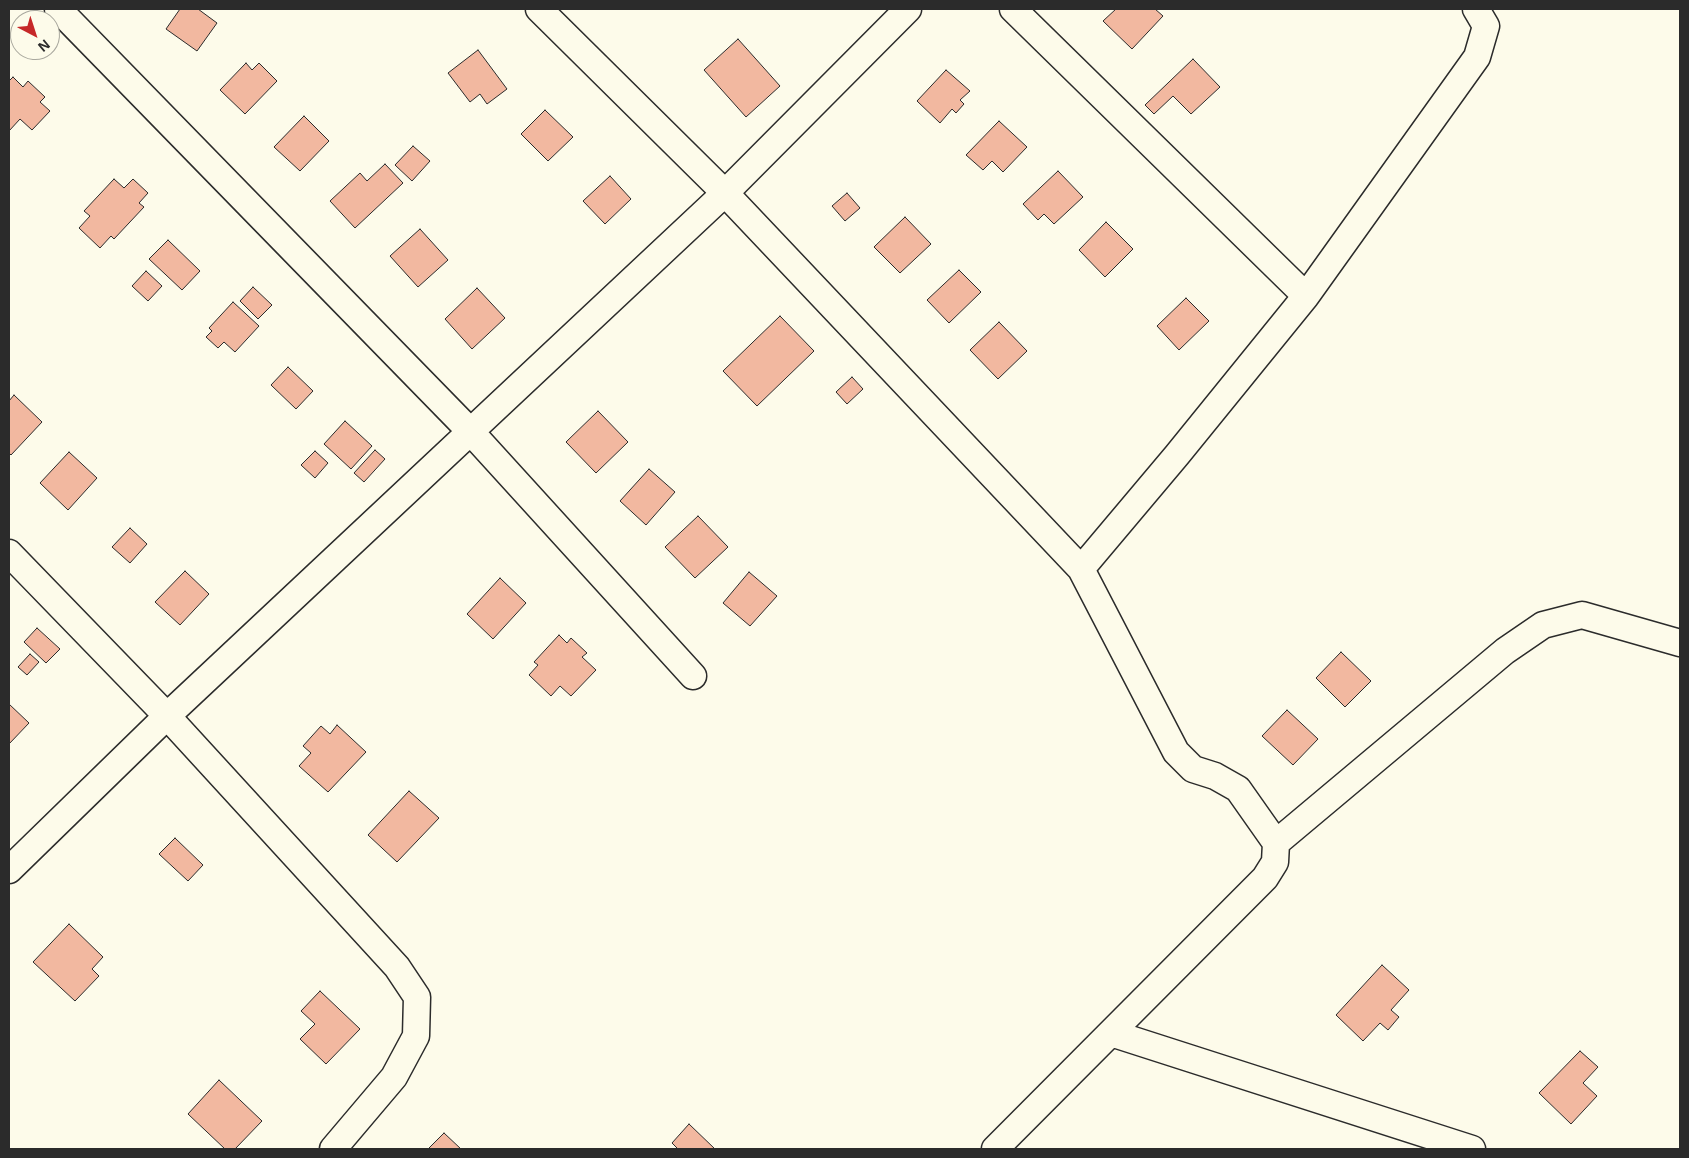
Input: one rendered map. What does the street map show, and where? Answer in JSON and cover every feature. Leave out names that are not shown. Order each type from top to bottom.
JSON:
[{"type":"street","points":[[58,9],[470,431],[693,676]]},
{"type":"street","points":[[539,9],[725,193],[1081,569],[1176,752],[1193,769],[1215,776],[1238,789],[1276,843],[1275,862],[1265,878],[994,1149]]},
{"type":"street","points":[[9,870],[167,716],[725,193],[908,9]]},
{"type":"street","points":[[1013,9],[1306,296]]},
{"type":"street","points":[[1081,569],[1177,455],[1306,296],[1477,57],[1486,26],[1476,9]]},
{"type":"street","points":[[9,553],[167,716],[397,967],[417,997],[416,1036],[394,1077],[333,1149]]},
{"type":"street","points":[[1276,843],[1505,651],[1543,625],[1582,615],[1680,643]]},
{"type":"street","points":[[1111,1033],[1472,1149]]},
{"type":"building","points":[[180,9],[198,9],[217,23],[197,51],[166,29]]},
{"type":"building","points":[[1116,9],[1155,9],[1163,16],[1132,49],[1103,21]]},
{"type":"building","points":[[738,39],[780,86],[746,117],[704,70]]},
{"type":"building","points":[[478,50],[507,89],[487,104],[480,94],[470,102],[448,73]]},
{"type":"building","points":[[1193,59],[1220,87],[1191,114],[1173,96],[1154,114],[1145,105]]},
{"type":"building","points":[[246,63],[252,70],[259,63],[277,81],[245,114],[220,90]]},
{"type":"building","points":[[946,70],[970,91],[960,100],[964,104],[956,113],[952,109],[940,123],[917,101]]},
{"type":"building","points":[[13,77],[23,87],[28,81],[45,97],[40,102],[50,111],[32,130],[20,119],[9,131],[9,81]]},
{"type":"building","points":[[545,110],[573,137],[548,161],[521,134]]},
{"type":"building","points":[[304,116],[329,141],[300,171],[274,147]]},
{"type":"building","points":[[999,121],[1027,147],[1003,172],[992,161],[983,170],[966,155]]},
{"type":"building","points":[[413,146],[430,161],[412,181],[395,165]]},
{"type":"building","points":[[385,164],[403,183],[355,228],[330,201],[360,173],[367,181]]},
{"type":"building","points":[[1058,171],[1083,197],[1054,224],[1044,214],[1038,220],[1023,204]]},
{"type":"building","points":[[610,176],[631,199],[605,224],[583,201]]},
{"type":"building","points":[[114,179],[124,188],[133,179],[148,193],[139,203],[144,207],[114,239],[111,236],[100,248],[79,228],[90,216],[84,211]]},
{"type":"building","points":[[847,193],[860,208],[845,221],[832,206]]},
{"type":"building","points":[[905,217],[931,244],[900,273],[874,247]]},
{"type":"building","points":[[1106,222],[1133,249],[1105,277],[1079,250]]},
{"type":"building","points":[[420,229],[448,260],[418,287],[390,256]]},
{"type":"building","points":[[168,240],[200,271],[182,290],[149,259]]},
{"type":"building","points":[[959,270],[981,292],[949,323],[927,300]]},
{"type":"building","points":[[146,271],[162,286],[148,301],[132,286]]},
{"type":"building","points":[[253,287],[272,305],[258,319],[240,301]]},
{"type":"building","points":[[477,288],[505,318],[472,349],[445,319]]},
{"type":"building","points":[[1186,298],[1209,321],[1179,350],[1157,326]]},
{"type":"building","points":[[233,302],[259,326],[235,352],[224,342],[218,348],[206,337],[212,331],[209,328]]},
{"type":"building","points":[[780,316],[814,351],[757,406],[723,371]]},
{"type":"building","points":[[999,322],[1027,351],[998,379],[970,350]]},
{"type":"building","points":[[288,367],[313,391],[296,409],[271,385]]},
{"type":"building","points":[[852,377],[863,389],[847,404],[836,392]]},
{"type":"building","points":[[14,395],[42,422],[11,455],[9,453],[9,401]]},
{"type":"building","points":[[598,411],[628,442],[596,473],[566,442]]},
{"type":"building","points":[[345,421],[372,446],[351,469],[324,444]]},
{"type":"building","points":[[375,450],[385,459],[364,482],[354,473]]},
{"type":"building","points":[[315,451],[328,463],[315,478],[301,465]]},
{"type":"building","points":[[69,452],[97,478],[68,510],[40,483]]},
{"type":"building","points":[[649,469],[675,492],[646,525],[620,501]]},
{"type":"building","points":[[698,516],[728,547],[695,578],[665,547]]},
{"type":"building","points":[[130,528],[147,544],[130,563],[112,547]]},
{"type":"building","points":[[185,571],[209,594],[180,625],[155,602]]},
{"type":"building","points":[[749,572],[777,596],[750,626],[723,603]]},
{"type":"building","points":[[500,578],[526,603],[493,639],[467,614]]},
{"type":"building","points":[[37,628],[60,649],[46,663],[24,642]]},
{"type":"building","points":[[559,635],[567,643],[571,638],[587,653],[582,657],[596,670],[571,696],[560,686],[551,696],[529,675],[538,665],[534,662]]},
{"type":"building","points":[[1341,652],[1371,681],[1345,707],[1316,678]]},
{"type":"building","points":[[30,654],[39,662],[27,675],[18,667]]},
{"type":"building","points":[[9,704],[29,723],[9,744]]},
{"type":"building","points":[[1287,710],[1318,739],[1293,765],[1262,736]]},
{"type":"building","points":[[337,725],[366,752],[328,792],[299,766],[311,753],[303,746],[321,726],[330,734]]},
{"type":"building","points":[[409,791],[439,818],[397,862],[368,835]]},
{"type":"building","points":[[175,838],[203,865],[188,881],[159,854]]},
{"type":"building","points":[[69,924],[103,957],[92,969],[99,976],[75,1001],[33,962]]},
{"type":"building","points":[[1382,965],[1409,990],[1391,1010],[1399,1017],[1388,1030],[1380,1023],[1363,1041],[1336,1015]]},
{"type":"building","points":[[320,991],[360,1029],[326,1064],[300,1039],[315,1024],[301,1011]]},
{"type":"building","points":[[1580,1051],[1598,1067],[1583,1083],[1597,1096],[1571,1124],[1539,1093]]},
{"type":"building","points":[[219,1080],[262,1121],[235,1149],[225,1149],[188,1114]]},
{"type":"building","points":[[689,1124],[715,1149],[678,1149],[672,1143]]},
{"type":"building","points":[[444,1133],[461,1149],[428,1149]]}]
